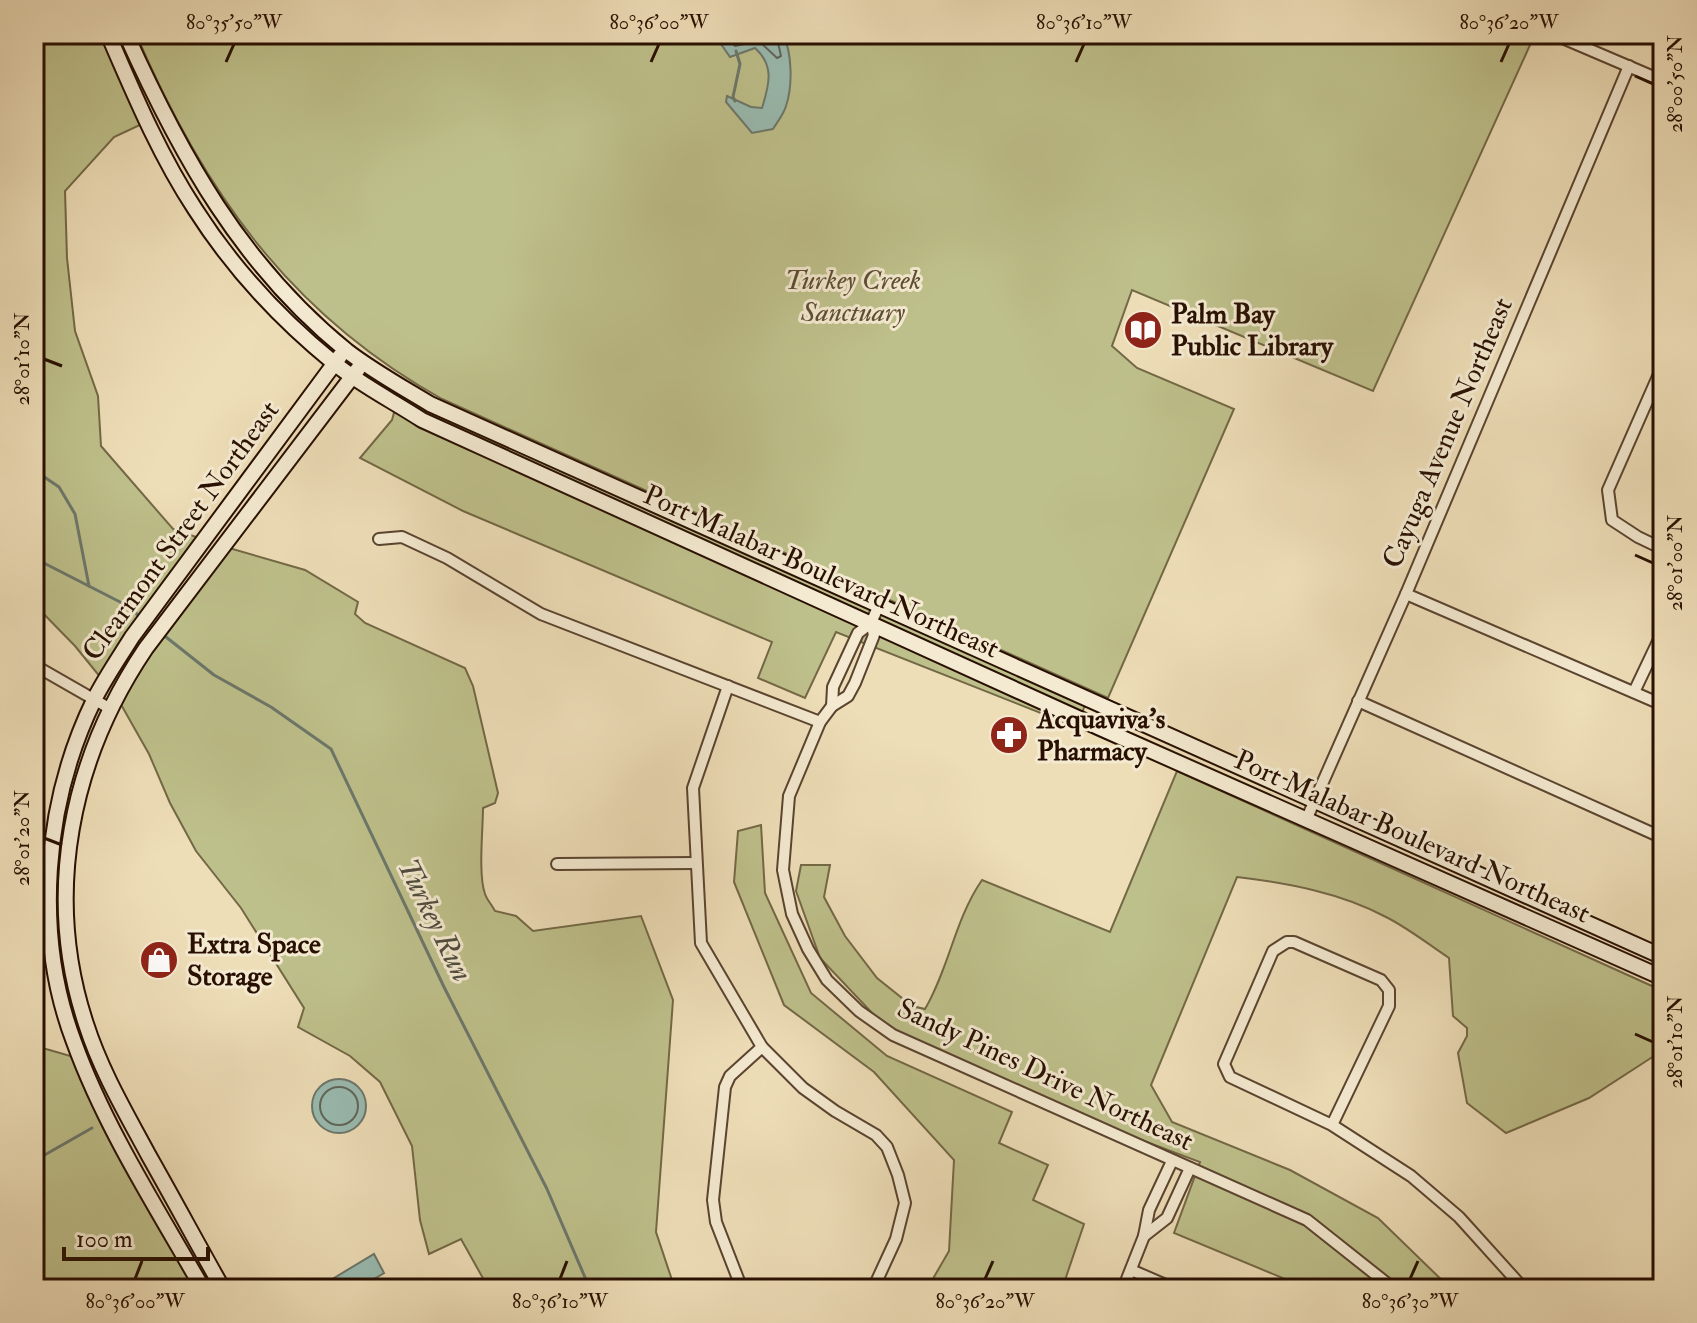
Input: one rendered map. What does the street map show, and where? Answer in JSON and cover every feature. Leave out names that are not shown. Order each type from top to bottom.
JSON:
[{"type":"street","name":"Port Malabar Boulevard Northeast","points":[[108,34],[163,155],[195,211],[266,300],[335,364],[422,420],[1663,978]]},
{"type":"street","name":"Port Malabar Boulevard Northeast","points":[[126,34],[186,158],[242,244],[280,289],[345,349],[430,404],[1663,957]]},
{"type":"street","points":[[1553,34],[1663,81]]},
{"type":"street","name":"Cayuga Avenue Northeast","points":[[1307,818],[1406,594],[1629,66]]},
{"type":"street","points":[[195,211],[213,202]]},
{"type":"street","points":[[266,300],[280,289]]},
{"type":"street","name":"Clearmont Street Northeast","points":[[203,1289],[97,1098],[73,1040],[50,942],[54,832],[65,782],[94,700],[132,637],[345,349]]},
{"type":"street","name":"Clearmont Street Northeast","points":[[223,1289],[110,1085],[86,1025],[76,988],[66,901],[69,835],[83,779],[109,708],[146,648],[363,363]]},
{"type":"street","points":[[1663,365],[1659,388],[1608,490],[1612,520],[1663,549]]},
{"type":"street","points":[[379,539],[402,537],[447,558],[541,614],[820,722]]},
{"type":"street","points":[[1406,594],[1663,705]]},
{"type":"street","name":"Sandy Pines Drive Northeast","points":[[879,605],[871,623],[858,633],[833,687],[832,706],[820,722],[789,796],[783,870],[792,914],[827,980],[859,1011],[893,1035],[1307,1220],[1394,1289]]},
{"type":"street","points":[[832,706],[848,696],[852,689],[874,635],[871,623]]},
{"type":"street","points":[[1634,692],[1663,631]]},
{"type":"street","points":[[34,665],[109,708]]},
{"type":"street","points":[[728,686],[693,788],[701,943],[762,1047],[803,1088],[876,1135],[887,1147],[905,1203],[896,1239],[873,1289]]},
{"type":"street","points":[[1358,701],[1663,838]]},
{"type":"street","points":[[1178,762],[1185,744]]},
{"type":"street","points":[[557,864],[696,863]]},
{"type":"street","points":[[1332,1125],[1389,1006],[1389,990],[1381,980],[1294,942],[1287,942],[1273,951],[1224,1064],[1226,1071],[1235,1080],[1332,1125],[1411,1176],[1459,1217],[1524,1289]]},
{"type":"street","points":[[742,1289],[716,1222],[713,1200],[725,1087],[730,1076],[762,1047]]},
{"type":"street","points":[[1123,1289],[1144,1236],[1154,1199],[1172,1161]]},
{"type":"street","points":[[1144,1236],[1167,1218],[1190,1168]]},
{"type":"street","points":[[1154,1199],[1172,1207]]},
{"type":"street","points":[[1131,1270],[1175,1289]]},
{"type":"green space","points":[[34,34],[102,34],[142,124],[114,137],[65,191],[67,258],[75,331],[98,396],[101,446],[173,529],[199,538],[101,678],[34,604]]},
{"type":"green space","name":"Turkey Creek Sanctuary","points":[[136,34],[1535,34],[1373,391],[1132,290],[1112,346],[1137,368],[1234,409],[1108,698],[442,399],[388,366],[340,329],[296,288],[258,244],[222,196],[191,145]]},
{"type":"green space","points":[[400,392],[1085,705],[1082,713],[424,415],[398,398]]},
{"type":"green space","points":[[395,409],[1077,723],[1076,727],[836,632],[805,698],[758,678],[772,642],[463,511],[360,458],[392,420]]},
{"type":"green space","points":[[229,548],[305,570],[358,602],[355,614],[365,623],[465,668],[473,686],[498,793],[495,803],[483,808],[481,852],[483,886],[495,911],[516,916],[533,931],[641,916],[673,1000],[656,1232],[675,1289],[489,1289],[461,1239],[429,1254],[420,1220],[412,1146],[380,1082],[350,1056],[298,1027],[304,1008],[241,908],[196,851],[170,803],[149,754],[119,701],[128,684]]},
{"type":"green space","points":[[1177,771],[1663,991],[1663,1059],[1654,1056],[1589,1098],[1506,1133],[1467,1103],[1458,1053],[1467,1036],[1467,1028],[1453,1016],[1449,958],[1394,921],[1351,901],[1295,886],[1237,877],[1151,1085],[1172,1122],[1290,1170],[1378,1218],[1451,1289],[1303,1289],[1174,1233],[1200,1162],[1128,1135],[965,1062],[893,1035],[820,958],[796,891],[801,865],[830,865],[824,897],[845,936],[877,978],[912,1006],[925,1009],[965,911],[982,880],[1110,932]]},
{"type":"green space","points":[[761,825],[765,893],[811,993],[887,1056],[1012,1112],[999,1143],[1048,1165],[1033,1200],[1084,1224],[1062,1289],[927,1289],[949,1251],[954,1160],[874,1072],[784,1005],[734,882],[738,831]]},
{"type":"green space","points":[[39,1047],[74,1057],[105,1124],[102,1126],[195,1289],[34,1289],[34,1050]]},
{"type":"water","points":[[714,34],[783,34],[790,60],[790,89],[785,109],[773,129],[752,133],[726,102],[727,96],[751,107],[762,108],[769,76],[766,62],[755,48],[730,57]]},
{"type":"water","points":[[339,1079],[358,1087],[366,1106],[358,1125],[339,1133],[320,1125],[312,1106],[320,1087]]},
{"type":"water","points":[[374,1254],[384,1273],[357,1289],[327,1289],[324,1284]]},
{"type":"waterway","points":[[735,101],[733,97],[740,64],[736,51]]},
{"type":"waterway","points":[[34,470],[59,487],[75,514],[89,586]]},
{"type":"waterway","name":"Turkey Run","points":[[34,558],[126,605],[138,615]]},
{"type":"waterway","name":"Turkey Run","points":[[166,637],[214,675],[271,707],[331,749],[444,987],[547,1189],[590,1289]]},
{"type":"waterway","points":[[34,1161],[92,1128]]},
{"type":"place","name":"Palm Bay Public Library","points":[[1143,330]]},
{"type":"place","name":"Acquaviva's Pharmacy","points":[[1009,735]]},
{"type":"place","name":"Extra Space Storage","points":[[159,960]]}]
